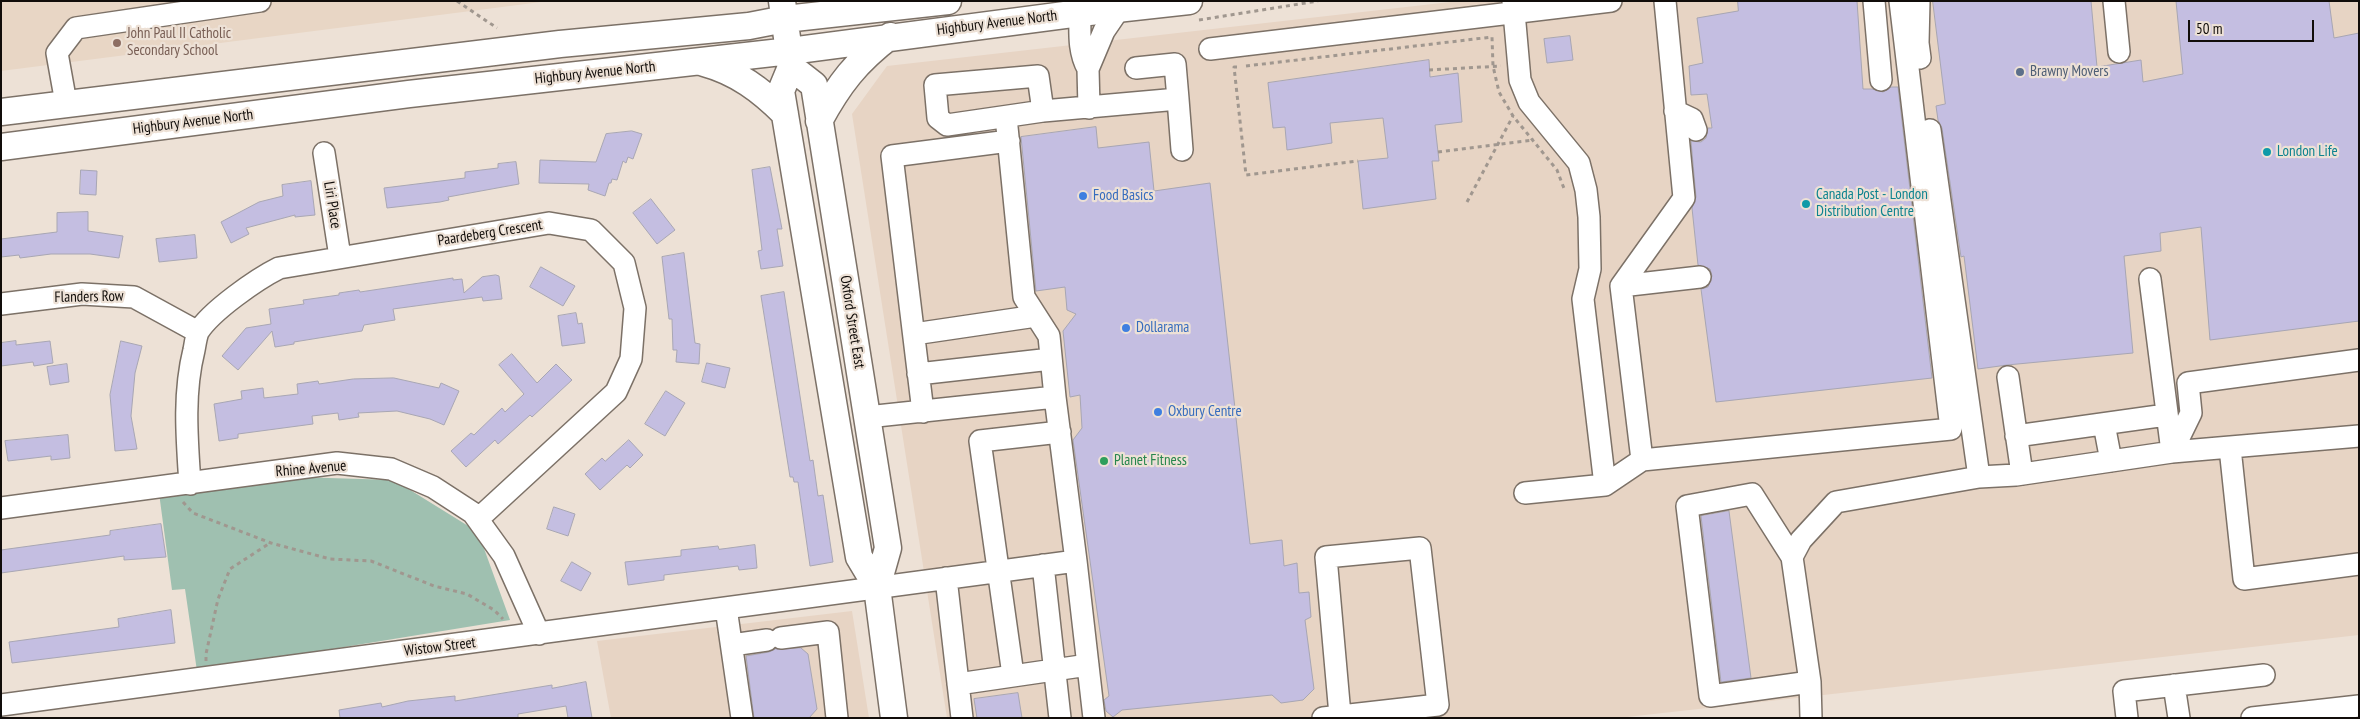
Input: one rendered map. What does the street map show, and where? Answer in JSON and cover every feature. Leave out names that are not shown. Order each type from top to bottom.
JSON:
[{"type":"main road","name":"Highbury Avenue North","points":[[1,112],[560,44],[749,26],[783,10],[948,1]]},
{"type":"main road","name":"Highbury Avenue North","points":[[1,146],[409,94],[698,62],[790,59],[891,36],[1080,12],[1119,9],[1198,10]]},
{"type":"main road","points":[[783,10],[790,59]]},
{"type":"main road","points":[[819,121],[834,93],[849,72],[866,54],[891,36]]},
{"type":"main road","name":"Oxford Street East","points":[[790,59],[781,91],[859,557],[877,587]]},
{"type":"main road","name":"Oxford Street East","points":[[790,59],[814,85],[868,417],[888,548],[877,587],[894,718]]},
{"type":"main road","points":[[698,62],[723,68],[752,84],[785,114]]},
{"type":"street","points":[[66,103],[57,53],[76,28],[205,5],[260,1]]},
{"type":"street","points":[[1210,49],[1513,7],[1611,1]]},
{"type":"street","points":[[1642,460],[1621,286],[1684,198],[1664,1]]},
{"type":"street","points":[[1874,1],[1881,80]]},
{"type":"street","points":[[1525,493],[1605,485],[1642,460],[1952,429],[1900,1]]},
{"type":"street","points":[[1919,1],[1918,42],[1980,477]]},
{"type":"street","points":[[2114,1],[2119,52]]},
{"type":"street","points":[[1513,7],[1520,80],[1529,102],[1579,163],[1586,190],[1589,217],[1590,268],[1583,299],[1605,485]]},
{"type":"street","points":[[1089,108],[1088,69],[1104,31],[1119,9]]},
{"type":"street","points":[[1080,12],[1082,59],[1088,69]]},
{"type":"street","points":[[1136,68],[1175,64],[1182,150]]},
{"type":"street","points":[[1043,111],[1038,76],[935,85],[938,118],[947,125],[1043,111],[1178,100]]},
{"type":"street","points":[[1675,111],[1692,119],[1696,130]]},
{"type":"street","points":[[1006,117],[1024,297],[1049,336],[1094,718]]},
{"type":"street","points":[[923,412],[892,156],[1009,141]]},
{"type":"street","name":"Liri Place","points":[[324,153],[340,257]]},
{"type":"street","name":"Paardeberg Crescent","points":[[198,332],[221,308],[258,279],[279,268],[550,223],[590,230],[624,263],[635,308],[630,359],[616,392],[478,519]]},
{"type":"street","points":[[1621,286],[1700,277]]},
{"type":"street","points":[[2150,279],[2172,452]]},
{"type":"street","name":"Flanders Row","points":[[1,304],[82,294],[134,297],[198,332]]},
{"type":"street","points":[[914,334],[1036,316]]},
{"type":"street","points":[[186,491],[188,375],[198,332]]},
{"type":"street","points":[[918,374],[1051,360]]},
{"type":"street","points":[[2172,452],[2191,413],[2188,383],[2359,360]]},
{"type":"street","points":[[2008,377],[2022,474]]},
{"type":"street","points":[[868,417],[1055,397]]},
{"type":"street","points":[[2016,436],[2166,415]]},
{"type":"street","points":[[2104,424],[2110,461]]},
{"type":"street","points":[[1013,676],[980,441],[1060,432]]},
{"type":"street","points":[[1792,557],[1801,540],[1836,502],[1980,477],[2022,474],[2172,452],[2359,436]]},
{"type":"street","points":[[2230,448],[2244,579],[2359,564]]},
{"type":"street","name":"Rhine Avenue","points":[[1,508],[186,491],[337,463],[391,469],[433,487],[473,513],[504,556],[539,634]]},
{"type":"street","points":[[1810,682],[1710,696],[1687,506],[1752,494],[1792,557],[1810,682],[1812,718]]},
{"type":"street","points":[[1420,548],[1438,705],[1331,717],[1326,557],[1420,548]]},
{"type":"street","name":"Wistow Street","points":[[1,705],[1076,561]]},
{"type":"street","points":[[1044,565],[1060,718]]},
{"type":"street","points":[[946,578],[962,718]]},
{"type":"street","points":[[726,608],[742,718]]},
{"type":"street","points":[[732,645],[828,632],[837,718]]},
{"type":"street","points":[[958,684],[1088,665]]},
{"type":"street","points":[[2127,718],[2124,691],[2264,675]]},
{"type":"street","points":[[2174,685],[2179,718]]},
{"type":"street","points":[[2252,718],[2359,706]]},
{"type":"path","points":[[457,1],[497,28]]},
{"type":"path","points":[[1198,10],[1318,1]]},
{"type":"path","points":[[1358,161],[1246,174],[1234,67],[1492,37],[1493,66],[1499,92],[1513,116],[1557,170],[1565,190]]},
{"type":"path","points":[[1430,70],[1508,66]]},
{"type":"path","points":[[1467,202],[1516,109]]},
{"type":"path","points":[[1438,152],[1540,139]]},
{"type":"path","points":[[186,491],[184,505],[193,513],[271,543],[330,560],[370,561],[434,586],[467,594],[494,610],[506,622]]},
{"type":"path","points":[[207,670],[206,654],[218,599],[230,569],[271,543]]},
{"type":"shaded area","name":"John Paul II Catholic Secondary School","points":[[1,1],[549,1],[1,71]]},
{"type":"shaded area","points":[[1459,1],[2359,1],[2359,635],[1618,718],[947,718],[852,114],[887,66]]},
{"type":"shaded area","points":[[852,611],[869,718],[611,718],[597,641]]},
{"type":"green space","points":[[296,477],[394,480],[478,532],[510,620],[197,671],[185,589],[172,590],[159,493]]},
{"type":"building","name":"Canada Post - London Distribution Centre","points":[[1738,1],[1857,1],[1863,89],[1883,92],[1891,87],[1898,87],[1932,378],[1716,402],[1701,289],[1708,287],[1712,276],[1710,269],[1698,265],[1692,208],[1696,197],[1691,141],[1701,142],[1706,138],[1708,128],[1712,128],[1707,94],[1691,95],[1689,66],[1703,63],[1697,18],[1738,11]]},
{"type":"building","points":[[1933,1],[2091,1],[2097,67],[2141,60],[2143,82],[2183,74],[2176,1],[2329,1],[2334,38],[2359,33],[2359,321],[2210,340],[2201,227],[2160,233],[2161,251],[2124,256],[2133,353],[1978,369],[1964,256],[1961,257],[1942,128],[1938,120],[1936,106],[1945,104]]},
{"type":"building","points":[[1570,36],[1573,60],[1547,63],[1544,39]]},
{"type":"building","points":[[1429,60],[1430,77],[1458,73],[1462,122],[1435,125],[1439,161],[1432,161],[1436,199],[1363,209],[1358,161],[1388,158],[1383,118],[1330,123],[1332,143],[1287,150],[1285,127],[1273,128],[1268,83]]},
{"type":"building","name":"Oxbury Centre","points":[[1096,127],[1098,148],[1149,142],[1154,191],[1210,183],[1250,544],[1282,540],[1284,566],[1297,563],[1299,593],[1309,592],[1311,617],[1305,620],[1314,689],[1303,700],[1281,703],[1272,695],[1122,710],[1113,717],[1106,711],[1104,700],[1109,696],[1073,440],[1082,428],[1080,395],[1070,397],[1063,331],[1076,314],[1067,310],[1065,287],[1036,291],[1021,137]]},
{"type":"building","points":[[632,131],[642,134],[633,159],[628,157],[626,163],[623,161],[617,180],[612,179],[611,183],[609,183],[605,196],[588,190],[589,184],[539,183],[540,160],[596,162],[606,134]]},
{"type":"building","points":[[516,162],[519,184],[448,197],[449,200],[440,202],[387,208],[384,188],[465,178],[465,172],[498,168],[498,164]]},
{"type":"building","points":[[770,167],[782,229],[777,229],[783,266],[761,269],[758,251],[762,250],[752,170]]},
{"type":"building","points":[[81,170],[97,171],[96,195],[80,194]]},
{"type":"building","points":[[311,181],[315,215],[295,217],[295,215],[246,228],[249,234],[231,243],[221,222],[259,202],[283,196],[282,185]]},
{"type":"building","points":[[651,199],[675,230],[657,244],[633,213]]},
{"type":"building","points":[[88,212],[88,231],[123,236],[119,258],[90,254],[51,254],[20,258],[19,255],[1,257],[1,239],[57,232],[57,213]]},
{"type":"building","points":[[195,235],[197,258],[159,262],[156,239]]},
{"type":"building","points":[[684,253],[695,343],[700,344],[699,364],[676,362],[677,350],[673,350],[672,319],[669,319],[662,257]]},
{"type":"building","points":[[541,267],[575,286],[563,306],[530,287]]},
{"type":"building","points":[[499,276],[502,299],[483,301],[482,297],[393,309],[395,320],[364,325],[362,331],[275,347],[272,331],[238,370],[222,356],[246,328],[271,324],[269,309],[304,304],[303,300],[339,295],[339,293],[359,290],[360,292],[453,278],[453,280],[462,279],[464,293],[482,277]]},
{"type":"building","points":[[784,292],[810,461],[813,460],[818,496],[823,495],[833,562],[810,566],[798,482],[794,482],[793,477],[790,477],[761,296]]},
{"type":"building","points":[[576,313],[578,324],[582,323],[585,343],[562,346],[558,316]]},
{"type":"building","points":[[16,341],[16,345],[50,341],[53,363],[34,366],[33,362],[1,366],[1,343]]},
{"type":"building","points":[[121,341],[142,346],[135,373],[131,416],[137,449],[115,451],[110,395]]},
{"type":"building","points":[[512,354],[537,383],[556,364],[572,380],[532,417],[530,415],[498,444],[495,440],[466,467],[451,451],[471,433],[474,435],[502,408],[505,412],[524,394],[499,365]]},
{"type":"building","points":[[707,363],[730,368],[725,388],[702,382]]},
{"type":"building","points":[[67,364],[69,382],[50,385],[47,367]]},
{"type":"building","points":[[394,378],[439,388],[441,383],[459,391],[444,425],[430,419],[397,411],[358,413],[359,417],[339,420],[338,413],[312,416],[313,424],[238,434],[238,438],[219,441],[214,404],[242,399],[241,391],[263,388],[264,398],[298,394],[297,384],[318,381],[319,384],[353,379]]},
{"type":"building","points":[[666,391],[685,403],[665,436],[645,424]]},
{"type":"building","points":[[68,435],[70,458],[51,460],[51,456],[8,461],[5,441]]},
{"type":"building","points":[[629,440],[643,455],[630,468],[627,465],[600,490],[585,474],[602,458],[605,461]]},
{"type":"building","points":[[554,507],[575,514],[568,536],[547,529]]},
{"type":"building","points":[[1729,511],[1751,678],[1721,682],[1701,516]]},
{"type":"building","points":[[161,524],[166,557],[124,560],[124,556],[1,573],[1,550],[110,535],[110,531]]},
{"type":"building","points":[[755,545],[757,568],[739,570],[738,566],[664,575],[664,580],[628,585],[625,562],[681,556],[681,550],[718,546],[719,549]]},
{"type":"building","points":[[572,562],[591,573],[581,591],[561,581]]},
{"type":"building","points":[[171,610],[175,643],[12,663],[9,642],[119,627],[118,619]]},
{"type":"building","points":[[801,648],[808,654],[817,709],[809,718],[754,718],[746,656],[769,652],[775,649]]},
{"type":"building","points":[[586,682],[592,718],[568,718],[566,706],[518,714],[518,718],[340,718],[339,710],[381,703],[382,707],[408,701],[455,696],[455,701],[552,685],[552,688]]},
{"type":"building","points":[[1018,693],[1022,718],[977,718],[974,699]]},
{"type":"place","name":"John Paul II Catholic Secondary School","points":[[117,43]]},
{"type":"place","name":"Brawny Movers","points":[[2020,72]]},
{"type":"place","name":"London Life","points":[[2267,152]]},
{"type":"place","name":"Food Basics","points":[[1083,196]]},
{"type":"place","name":"Canada Post - London Distribution Centre","points":[[1806,204]]},
{"type":"place","name":"Dollarama","points":[[1126,328]]},
{"type":"place","name":"Oxbury Centre","points":[[1158,412]]},
{"type":"place","name":"Planet Fitness","points":[[1104,461]]}]
